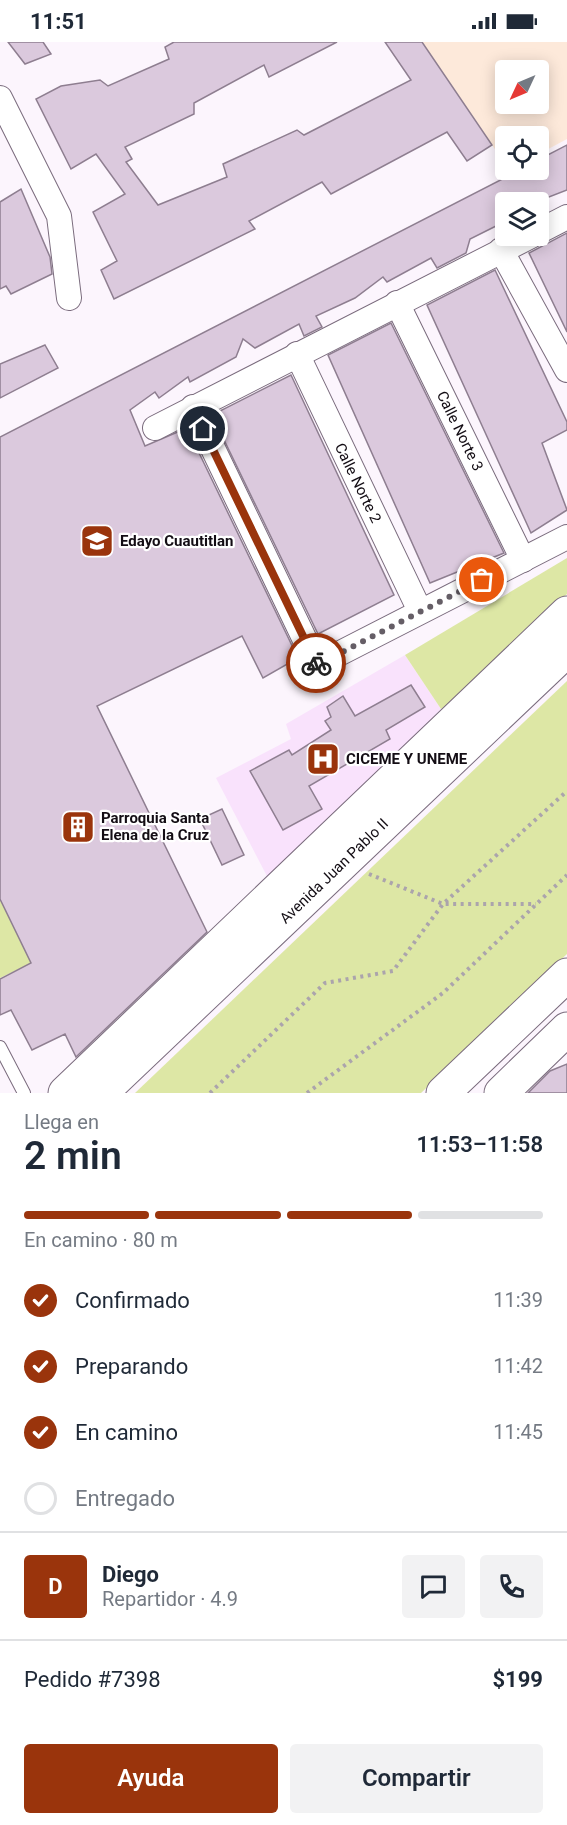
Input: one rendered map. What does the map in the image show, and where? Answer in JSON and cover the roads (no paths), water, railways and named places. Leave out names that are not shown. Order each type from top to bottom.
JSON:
[{"type":"street","points":[[0,98],[59,216],[69,298]]},
{"type":"street","points":[[549,227],[567,218]]},
{"type":"street","points":[[155,428],[510,246]]},
{"type":"street","points":[[501,250],[567,370]]},
{"type":"street","name":"Calle Norte 3","points":[[397,303],[523,560]]},
{"type":"street","name":"Calle Norte 2","points":[[297,354],[420,611]]},
{"type":"street","points":[[193,407],[317,665],[567,537]]},
{"type":"street","points":[[65,1093],[567,613]]},
{"type":"street","name":"Avenida Juan Pablo II","points":[[100,1093],[567,650]]},
{"type":"street","points":[[442,1093],[567,975]]},
{"type":"street","points":[[501,1093],[567,1029]]},
{"type":"lane","points":[[0,1047],[24,1093]]},
{"type":"place","name":"Edayo Cuautitlan","points":[[97,541]]},
{"type":"place","name":"CICEME Y UNEME","points":[[323,759]]},
{"type":"place","name":"Parroquia Santa Elena de la Cruz","points":[[78,827]]}]
